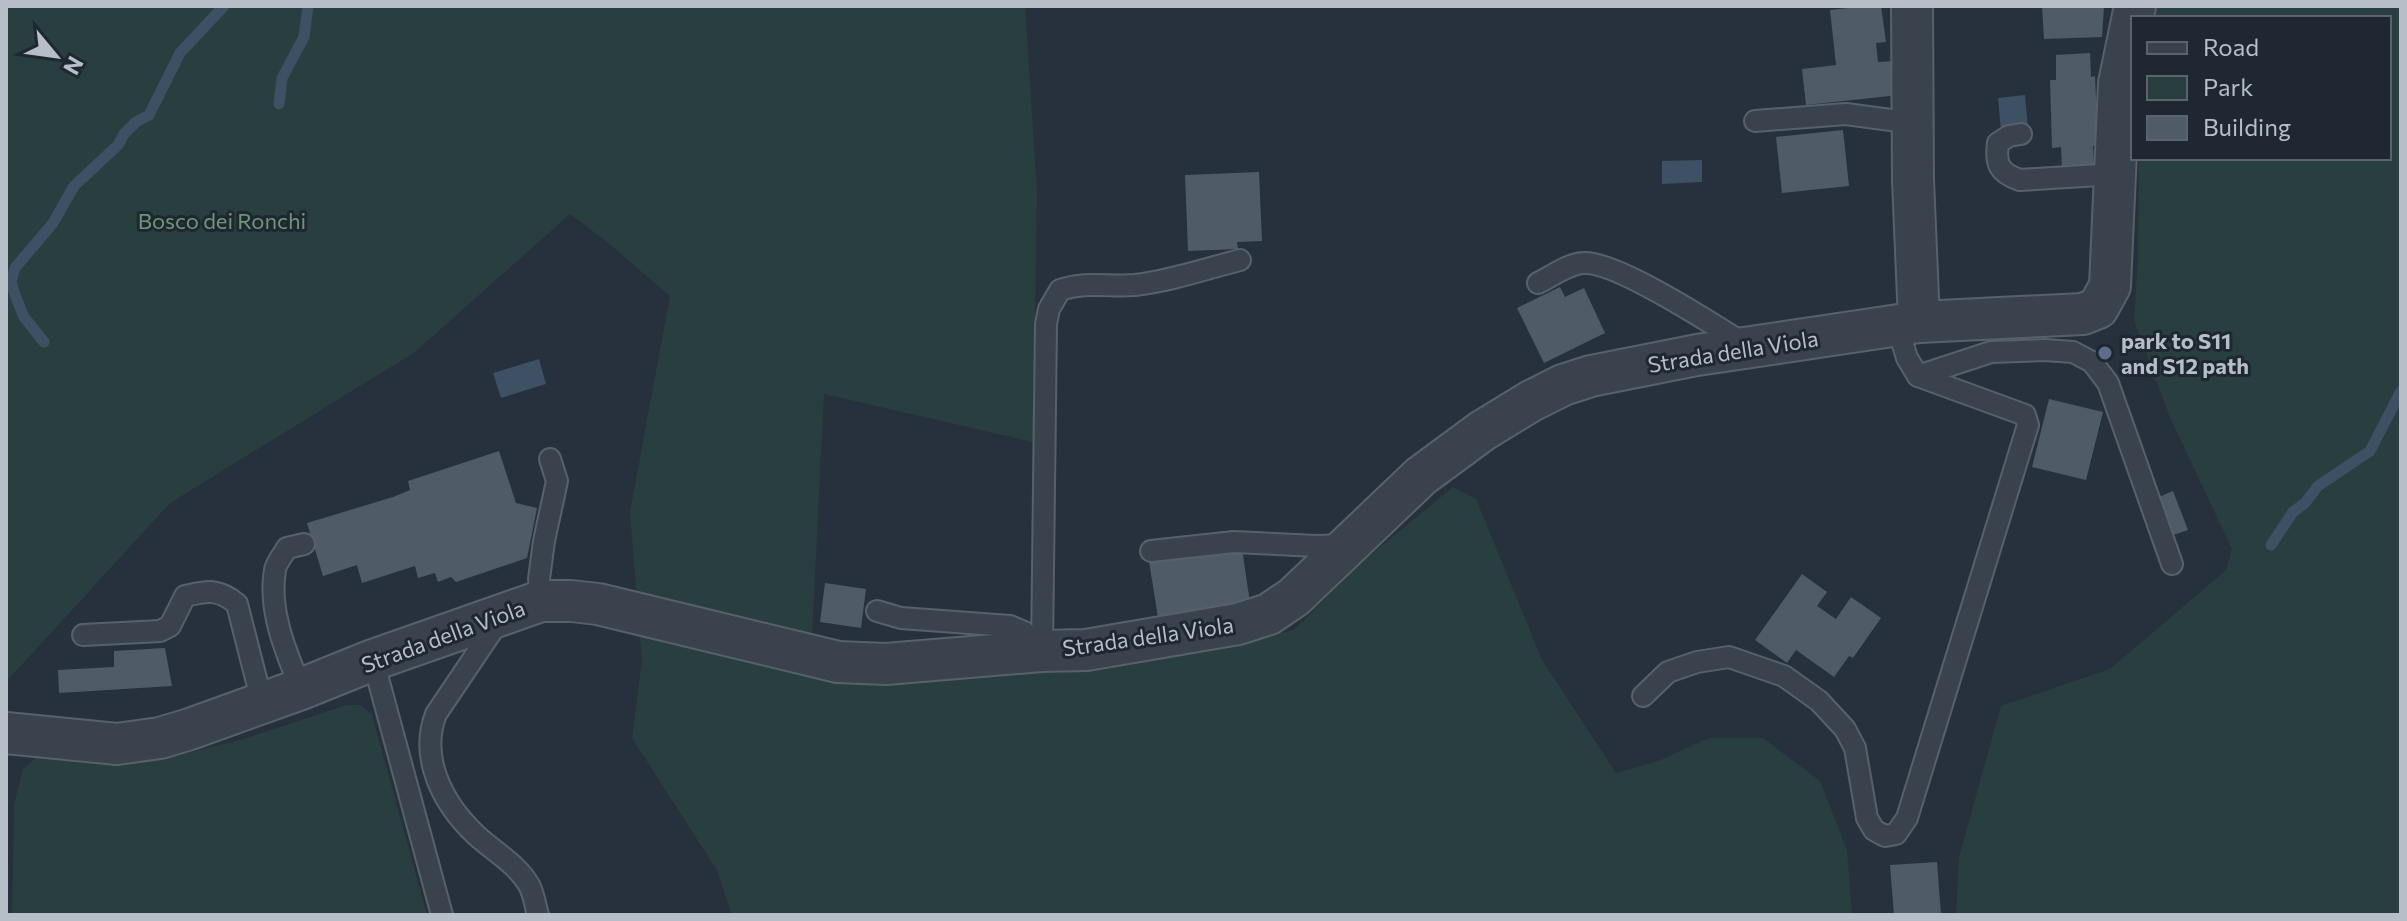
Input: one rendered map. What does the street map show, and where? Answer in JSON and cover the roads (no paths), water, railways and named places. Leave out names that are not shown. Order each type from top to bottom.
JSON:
[{"type":"street","points":[[1908,323],[1913,123],[1912,6]]},
{"type":"street","points":[[2115,174],[2119,83],[2131,25]]},
{"type":"street","name":"Strada della Viola","points":[[6,733],[117,744],[160,738],[523,607],[571,601],[598,604],[838,662],[886,664],[1086,650],[1238,624],[1269,614],[1294,597],[1421,476],[1482,431],[1542,395],[1591,376],[1908,323],[2083,314],[2098,308],[2110,286],[2115,174]]},
{"type":"lane","points":[[1755,121],[1846,114],[1913,123]]},
{"type":"lane","points":[[2021,134],[2009,136],[1998,143],[1996,157],[1999,169],[2008,176],[2020,180],[2115,174]]},
{"type":"lane","points":[[1042,651],[1046,324],[1049,309],[1060,290],[1077,284],[1133,285],[1240,260]]},
{"type":"lane","points":[[1538,283],[1579,262],[1594,263],[1623,275],[1750,347]]},
{"type":"lane","points":[[1643,696],[1668,672],[1697,662],[1729,657],[1784,676],[1819,701],[1845,729],[1855,748],[1867,818],[1874,830],[1885,836],[1896,834],[1907,818],[2028,425],[2025,415],[1918,376],[1907,358],[1908,323]]},
{"type":"lane","points":[[1918,376],[1991,352],[2073,352],[2092,362],[2108,383],[2172,564]]},
{"type":"lane","points":[[538,915],[531,888],[520,872],[474,833],[456,811],[436,778],[429,753],[430,730],[436,714],[523,607],[539,579],[557,481],[550,459]]},
{"type":"lane","points":[[1151,551],[1234,542],[1350,545]]},
{"type":"lane","points":[[301,689],[274,608],[275,568],[287,548],[304,544]]},
{"type":"lane","points":[[83,635],[160,631],[170,626],[185,596],[208,591],[226,595],[237,604],[262,702]]},
{"type":"lane","points":[[877,611],[901,618],[1010,626],[1024,632],[1042,651]]},
{"type":"lane","points":[[373,660],[442,915]]},
{"type":"water","points":[[2025,95],[2028,128],[2001,131],[1998,98]]},
{"type":"water","points":[[1702,160],[1702,182],[1662,184],[1662,161]]},
{"type":"water","points":[[539,359],[546,384],[501,398],[493,373]]},
{"type":"waterway","points":[[44,342],[24,317],[15,295],[11,282],[15,268],[53,223],[74,186],[118,145],[136,122],[149,115],[180,53],[224,6]]},
{"type":"waterway","points":[[279,104],[282,78],[304,37],[308,6]]},
{"type":"waterway","points":[[2271,545],[2293,512],[2305,503],[2318,486],[2370,451],[2401,391]]},
{"type":"place","name":"park to S11 and S12 path","points":[[2105,353]]},
{"type":"park label","name":"Bosco dei Ronchi","points":[[222,220]]}]
